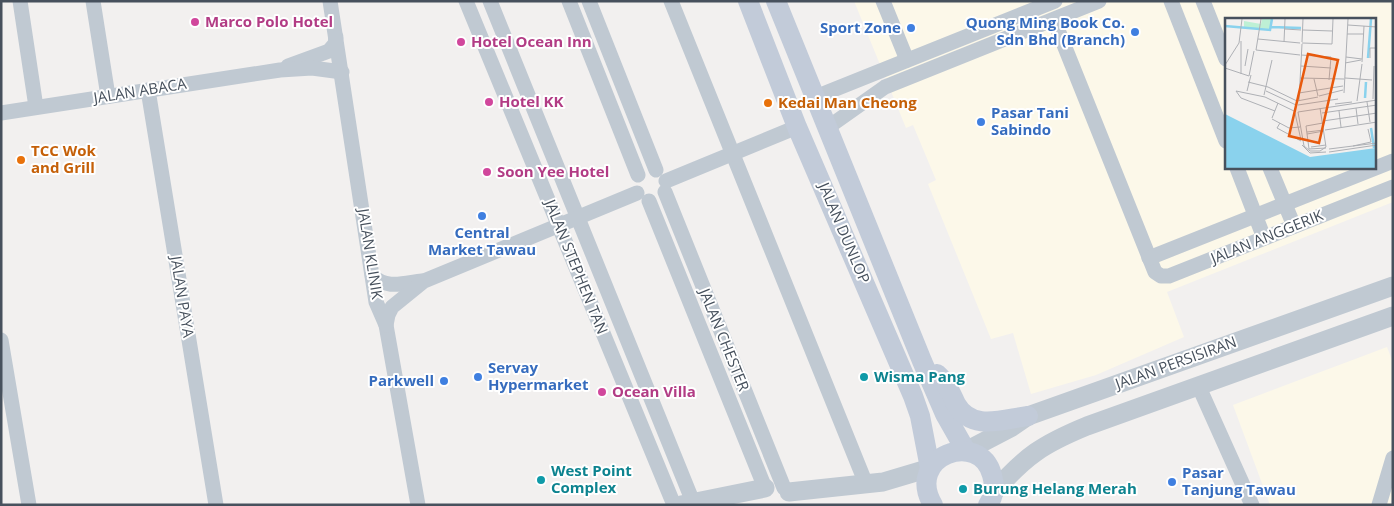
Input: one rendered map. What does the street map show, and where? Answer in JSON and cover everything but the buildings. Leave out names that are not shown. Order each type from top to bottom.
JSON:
[{"type":"main road","name":"JALAN DUNLOP","points":[[748,1],[797,127],[913,396],[920,416],[930,468],[926,488],[928,498],[933,505]]},
{"type":"main road","name":"JALAN DUNLOP","points":[[776,1],[922,361],[945,414],[966,451]]},
{"type":"main road","points":[[815,99],[808,104],[806,109],[816,144],[816,169]]},
{"type":"main road","points":[[922,361],[940,377],[960,410],[971,418],[980,422],[990,422],[1028,416]]},
{"type":"main road","points":[[930,468],[945,454],[955,451],[966,451],[976,455],[985,462],[991,471],[994,482],[991,499]]},
{"type":"street","points":[[20,1],[36,107]]},
{"type":"street","points":[[93,1],[108,96]]},
{"type":"street","name":"JALAN KLINIK","points":[[330,1],[376,302],[386,325],[418,505]]},
{"type":"street","name":"JALAN STEPHEN TAN","points":[[466,1],[674,505]]},
{"type":"street","name":"JALAN STEPHEN TAN","points":[[490,1],[577,218],[698,503]]},
{"type":"street","points":[[569,1],[638,175]]},
{"type":"street","name":"JALAN CHESTER","points":[[589,1],[662,181],[784,493]]},
{"type":"street","points":[[671,1],[866,484]]},
{"type":"street","points":[[883,1],[907,60]]},
{"type":"street","points":[[827,128],[879,91],[1099,1]]},
{"type":"street","points":[[1171,1],[1225,138]]},
{"type":"street","points":[[1203,1],[1225,56]]},
{"type":"street","points":[[815,99],[907,60],[1023,7],[1046,3]]},
{"type":"street","name":"JALAN ANGGERIK","points":[[1054,20],[1155,272],[1161,276],[1393,187]]},
{"type":"street","points":[[280,70],[328,51],[334,44],[336,37]]},
{"type":"street","points":[[280,70],[312,68],[342,72]]},
{"type":"street","points":[[886,69],[892,85]]},
{"type":"street","name":"JALAN ABACA","points":[[1,113],[280,70]]},
{"type":"street","name":"JALAN PAYA","points":[[148,90],[216,505]]},
{"type":"street","points":[[662,181],[797,127]]},
{"type":"street","name":"JALAN ANGGERIK","points":[[1376,168],[1393,161]]},
{"type":"street","points":[[1237,169],[1264,238]]},
{"type":"street","points":[[1270,169],[1294,226]]},
{"type":"street","name":"JALAN ANGGERIK","points":[[1150,258],[1373,169]]},
{"type":"street","points":[[643,197],[635,184],[638,175],[646,170],[662,181]]},
{"type":"street","points":[[372,275],[378,282],[391,285],[424,281],[577,218],[643,197],[658,199],[662,181]]},
{"type":"street","name":"JALAN CHESTER","points":[[643,197],[784,493]]},
{"type":"street","points":[[386,325],[392,306],[424,281]]},
{"type":"street","name":"JALAN PERSISIRAN","points":[[966,451],[1012,427],[1028,416],[1393,286]]},
{"type":"street","name":"JALAN PERSISIRAN","points":[[991,499],[1012,471],[1024,460],[1041,447],[1059,437],[1391,318]]},
{"type":"street","points":[[1,340],[29,505]]},
{"type":"street","points":[[1218,348],[1204,362],[1200,369],[1198,374],[1199,387],[1252,505]]},
{"type":"street","points":[[1379,505],[1391,463]]},
{"type":"street","points":[[698,503],[866,484],[901,478],[930,468]]},
{"type":"street","points":[[752,505],[759,492],[784,493]]},
{"type":"shaded area","points":[[854,1],[1393,1],[1393,202],[1167,292],[1184,337],[1096,375],[1031,394],[1013,333],[991,339],[928,184],[936,180],[913,125],[906,128]]},
{"type":"shaded area","points":[[1387,347],[1393,363],[1393,494],[1390,505],[1270,505],[1233,405]]},
{"type":"place","name":"Marco Polo Hotel","points":[[195,22]]},
{"type":"place","name":"Sport Zone","points":[[911,28]]},
{"type":"place","name":"Quong Ming Book Co. Sdn Bhd (Branch)","points":[[1135,32]]},
{"type":"place","name":"Hotel Ocean Inn","points":[[461,42]]},
{"type":"place","name":"Hotel KK","points":[[489,102]]},
{"type":"place","name":"Kedai Man Cheong","points":[[768,103]]},
{"type":"place","name":"Pasar Tani Sabindo","points":[[981,122]]},
{"type":"place","name":"TCC Wok and Grill","points":[[21,160]]},
{"type":"place","name":"Soon Yee Hotel","points":[[487,172]]},
{"type":"place","name":"Central Market Tawau","points":[[482,216]]},
{"type":"place","name":"Servay Hypermarket","points":[[478,377]]},
{"type":"place","name":"Wisma Pang","points":[[864,377]]},
{"type":"place","name":"Parkwell","points":[[444,381]]},
{"type":"place","name":"Ocean Villa","points":[[602,392]]},
{"type":"place","name":"West Point Complex","points":[[541,480]]},
{"type":"place","name":"Pasar Tanjung Tawau","points":[[1172,482]]},
{"type":"place","name":"Burung Helang Merah","points":[[963,489]]}]
